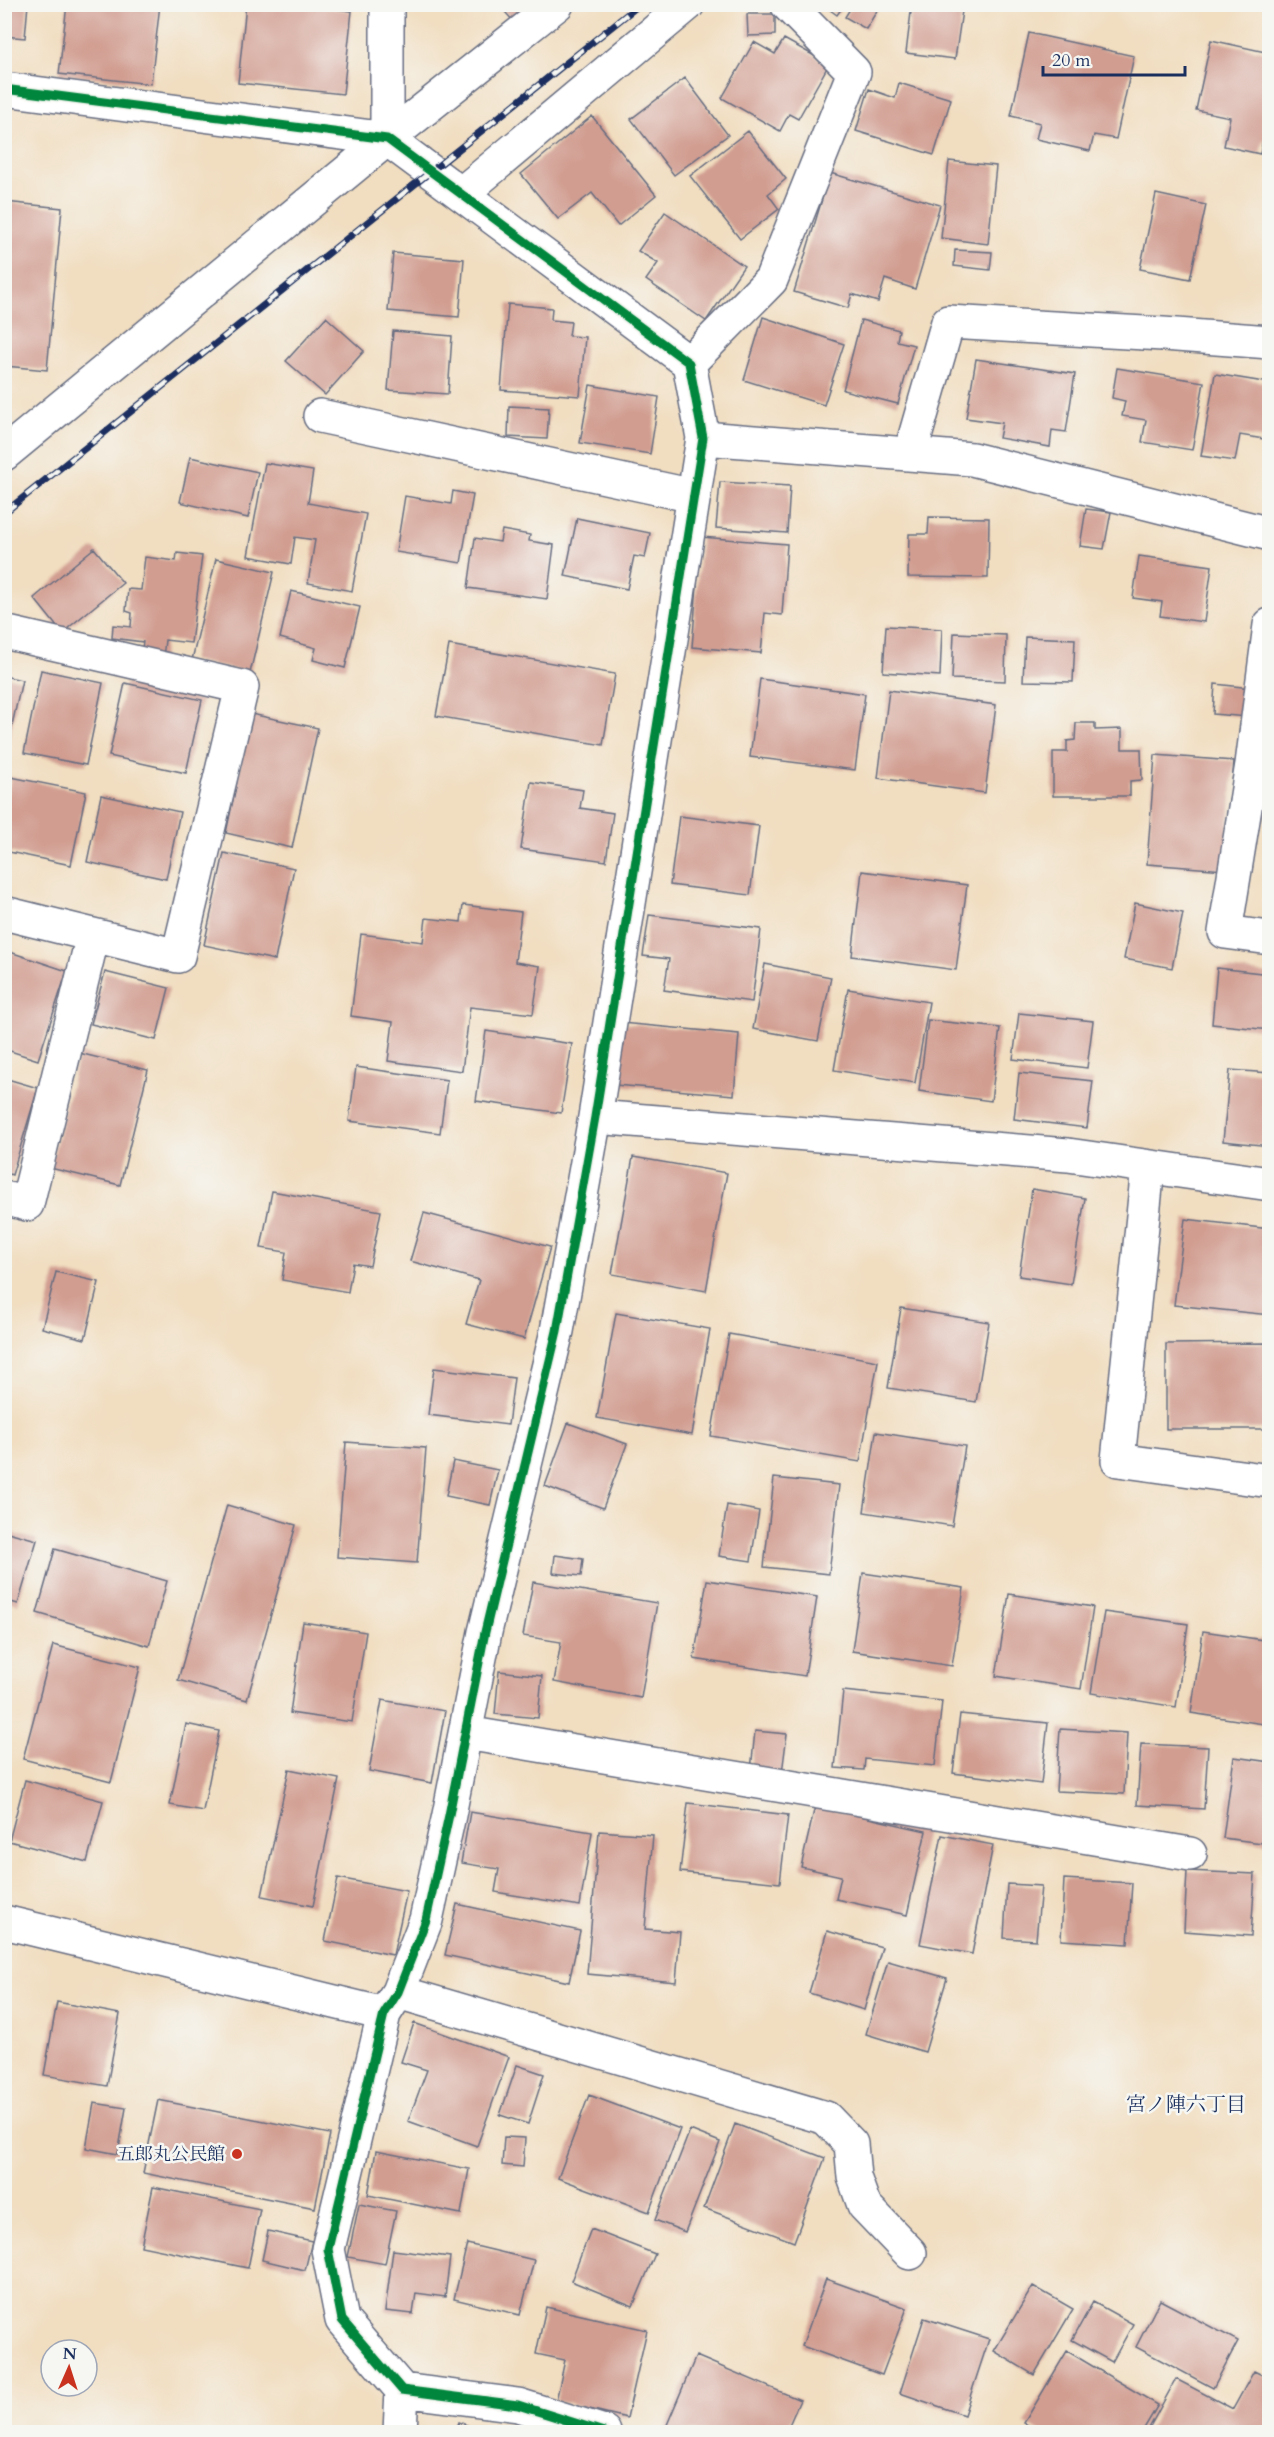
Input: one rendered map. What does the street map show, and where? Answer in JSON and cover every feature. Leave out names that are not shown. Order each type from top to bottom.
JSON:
[{"type":"street","points":[[387,4],[387,139]]},
{"type":"street","points":[[4,454],[387,139],[557,4]]},
{"type":"street","points":[[461,194],[688,4]]},
{"type":"street","points":[[689,363],[771,280],[854,72],[787,4]]},
{"type":"street","points":[[4,89],[387,139],[689,363],[703,438],[595,1117],[556,1331],[485,1632],[426,1920],[391,2003],[328,2249],[342,2320],[402,2390],[518,2405],[604,2433]]},
{"type":"street","points":[[910,454],[948,322],[1269,342]]},
{"type":"street","points":[[320,416],[694,496]]},
{"type":"street","points":[[703,438],[972,459],[1269,534]]},
{"type":"street","points":[[1269,625],[1265,697],[1225,932],[1269,938]]},
{"type":"street","points":[[4,632],[242,687],[178,956],[4,913]]},
{"type":"street","points":[[4,1198],[27,1204],[93,935]]},
{"type":"street","points":[[595,1117],[1068,1155],[1269,1184]]},
{"type":"street","points":[[1148,1167],[1118,1460],[1269,1481]]},
{"type":"street","points":[[466,1733],[1190,1854]]},
{"type":"street","points":[[4,1922],[391,2003],[826,2118],[851,2144],[854,2176],[864,2205],[910,2253]]},
{"type":"street","points":[[400,2433],[402,2390]]},
{"type":"building","points":[[4,4],[28,4],[25,38],[4,36]]},
{"type":"building","points":[[67,4],[160,4],[151,84],[59,74]]},
{"type":"building","points":[[217,4],[240,4],[240,8]]},
{"type":"building","points":[[246,4],[293,4],[352,11],[343,94],[238,83]]},
{"type":"building","points":[[498,4],[534,4],[514,22]]},
{"type":"building","points":[[822,4],[845,4],[837,15]]},
{"type":"building","points":[[853,4],[881,4],[866,29],[845,17]]},
{"type":"building","points":[[912,4],[963,4],[955,59],[906,53]]},
{"type":"building","points":[[747,14],[775,14],[775,35],[748,36]]},
{"type":"building","points":[[1029,33],[1134,56],[1116,139],[1094,135],[1090,151],[1036,139],[1040,123],[1011,116]]},
{"type":"building","points":[[784,39],[829,64],[798,119],[789,114],[780,131],[722,98],[754,42],[775,54]]},
{"type":"building","points":[[1211,40],[1270,53],[1270,141],[1263,140],[1260,154],[1224,146],[1230,117],[1196,110]]},
{"type":"building","points":[[685,78],[728,135],[674,175],[631,119]]},
{"type":"building","points":[[899,83],[951,99],[934,155],[856,131],[869,89],[895,98]]},
{"type":"building","points":[[592,116],[656,195],[618,226],[592,193],[558,219],[521,174]]},
{"type":"building","points":[[748,131],[786,179],[768,194],[779,209],[740,239],[690,176]]},
{"type":"building","points":[[949,161],[996,166],[988,244],[941,238]]},
{"type":"building","points":[[830,173],[940,205],[915,289],[885,279],[878,302],[852,294],[848,308],[794,292]]},
{"type":"building","points":[[1156,194],[1206,205],[1190,279],[1140,269]]},
{"type":"building","points":[[5,202],[62,208],[47,370],[5,366]]},
{"type":"building","points":[[665,212],[744,266],[706,321],[646,280],[658,263],[638,251]]},
{"type":"building","points":[[955,250],[992,252],[990,270],[954,266]]},
{"type":"building","points":[[393,253],[464,259],[459,317],[388,311]]},
{"type":"building","points":[[508,304],[552,308],[551,320],[571,322],[569,336],[585,337],[580,396],[501,390]]},
{"type":"building","points":[[326,317],[364,351],[325,395],[286,361]]},
{"type":"building","points":[[763,317],[844,344],[824,405],[744,380]]},
{"type":"building","points":[[861,320],[899,330],[897,341],[914,345],[898,404],[843,390]]},
{"type":"building","points":[[393,331],[452,336],[448,394],[388,390]]},
{"type":"building","points":[[976,359],[1075,374],[1066,432],[1052,430],[1050,447],[999,438],[1002,423],[966,418]]},
{"type":"building","points":[[1117,368],[1204,382],[1192,450],[1142,442],[1146,420],[1122,416],[1125,401],[1112,398]]},
{"type":"building","points":[[1215,374],[1270,383],[1270,440],[1240,435],[1235,461],[1201,456]]},
{"type":"building","points":[[590,385],[659,397],[650,454],[580,443]]},
{"type":"building","points":[[509,406],[549,408],[547,439],[508,437]]},
{"type":"building","points":[[190,457],[258,472],[248,518],[180,502]]},
{"type":"building","points":[[265,463],[313,471],[308,503],[366,514],[352,591],[308,583],[315,540],[295,537],[291,564],[248,556]]},
{"type":"building","points":[[720,482],[790,486],[787,533],[716,528]]},
{"type":"building","points":[[453,491],[473,495],[461,563],[396,552],[405,496],[451,504]]},
{"type":"building","points":[[1086,509],[1111,512],[1104,549],[1080,546]]},
{"type":"building","points":[[929,517],[989,518],[988,578],[908,577],[909,534],[928,534]]},
{"type":"building","points":[[577,518],[650,533],[645,558],[634,556],[627,589],[565,576]]},
{"type":"building","points":[[502,530],[530,535],[529,541],[554,545],[547,599],[468,588],[475,538],[500,542]]},
{"type":"building","points":[[701,537],[787,544],[782,615],[765,613],[761,653],[692,647]]},
{"type":"building","points":[[94,548],[123,583],[62,633],[34,598]]},
{"type":"building","points":[[177,553],[202,556],[191,643],[165,640],[163,658],[141,655],[143,642],[112,638],[113,625],[131,627],[132,613],[126,611],[128,589],[141,590],[145,557],[176,561]]},
{"type":"building","points":[[1139,556],[1212,566],[1204,622],[1160,616],[1162,602],[1133,598]]},
{"type":"building","points":[[216,559],[274,572],[250,673],[192,660]]},
{"type":"building","points":[[291,591],[360,607],[345,668],[313,660],[316,648],[280,638]]},
{"type":"building","points":[[886,626],[942,629],[940,676],[883,672]]},
{"type":"building","points":[[954,633],[1006,635],[1005,681],[952,679]]},
{"type":"building","points":[[1025,637],[1075,639],[1073,682],[1023,681]]},
{"type":"building","points":[[449,645],[615,674],[603,745],[436,716]]},
{"type":"building","points":[[41,670],[103,683],[86,765],[24,753]]},
{"type":"building","points":[[4,676],[22,680],[5,757],[4,757]]},
{"type":"building","points":[[760,679],[865,694],[855,770],[750,757]]},
{"type":"building","points":[[125,683],[202,700],[186,773],[109,756]]},
{"type":"building","points":[[1215,684],[1251,688],[1248,717],[1213,714]]},
{"type":"building","points":[[889,690],[996,705],[985,793],[878,778]]},
{"type":"building","points":[[251,714],[318,728],[292,848],[226,833]]},
{"type":"building","points":[[1076,723],[1095,723],[1095,730],[1122,729],[1122,749],[1141,749],[1142,780],[1130,781],[1130,796],[1053,796],[1053,752],[1067,752],[1067,741],[1075,740]]},
{"type":"building","points":[[1155,755],[1234,761],[1225,870],[1147,864]]},
{"type":"building","points":[[11,777],[86,792],[71,865],[4,851],[4,807]]},
{"type":"building","points":[[531,782],[583,790],[580,808],[613,813],[606,861],[521,849]]},
{"type":"building","points":[[101,795],[180,812],[166,879],[87,862]]},
{"type":"building","points":[[679,816],[759,826],[750,895],[670,885]]},
{"type":"building","points":[[224,853],[294,868],[275,960],[204,945]]},
{"type":"building","points":[[862,871],[967,885],[956,970],[852,956]]},
{"type":"building","points":[[1135,903],[1183,913],[1172,968],[1124,959]]},
{"type":"building","points":[[463,905],[521,912],[515,962],[540,966],[533,1014],[470,1007],[462,1071],[388,1061],[393,1022],[351,1016],[361,934],[423,942],[426,918],[461,922]]},
{"type":"building","points":[[649,915],[761,929],[752,1002],[664,990],[669,959],[643,956]]},
{"type":"building","points":[[4,950],[67,971],[38,1060],[4,1049]]},
{"type":"building","points":[[765,964],[831,977],[818,1041],[753,1029]]},
{"type":"building","points":[[1217,968],[1270,974],[1270,1030],[1212,1024]]},
{"type":"building","points":[[105,972],[169,988],[156,1040],[91,1024]]},
{"type":"building","points":[[848,989],[929,1002],[915,1083],[834,1070]]},
{"type":"building","points":[[1019,1013],[1093,1021],[1087,1068],[1013,1059]]},
{"type":"building","points":[[928,1020],[1000,1028],[991,1101],[919,1091]]},
{"type":"building","points":[[621,1023],[739,1034],[734,1095],[615,1085]]},
{"type":"building","points":[[486,1031],[572,1044],[561,1113],[476,1101]]},
{"type":"building","points":[[79,1053],[148,1070],[120,1185],[50,1168]]},
{"type":"building","points":[[356,1067],[447,1080],[440,1133],[349,1121]]},
{"type":"building","points":[[1230,1070],[1270,1073],[1270,1146],[1223,1141]]},
{"type":"building","points":[[1019,1073],[1093,1081],[1087,1128],[1014,1119]]},
{"type":"building","points":[[4,1078],[38,1088],[12,1175],[4,1172]]},
{"type":"building","points":[[633,1157],[727,1173],[706,1291],[612,1274]]},
{"type":"building","points":[[1032,1189],[1085,1198],[1071,1284],[1019,1276]]},
{"type":"building","points":[[272,1191],[381,1211],[370,1266],[353,1263],[348,1292],[282,1280],[286,1252],[261,1248]]},
{"type":"building","points":[[424,1213],[550,1247],[524,1339],[466,1324],[479,1280],[410,1261]]},
{"type":"building","points":[[1185,1219],[1270,1229],[1270,1315],[1174,1305]]},
{"type":"building","points":[[56,1272],[99,1282],[85,1339],[42,1328]]},
{"type":"building","points":[[901,1308],[989,1322],[976,1402],[888,1388]]},
{"type":"building","points":[[616,1313],[710,1329],[692,1435],[597,1418]]},
{"type":"building","points":[[729,1334],[878,1361],[860,1462],[711,1436]]},
{"type":"building","points":[[1270,1343],[1270,1429],[1166,1429],[1166,1344]]},
{"type":"building","points":[[434,1368],[514,1378],[508,1425],[428,1415]]},
{"type":"building","points":[[568,1423],[627,1444],[603,1508],[545,1486]]},
{"type":"building","points":[[876,1432],[965,1446],[952,1526],[864,1512]]},
{"type":"building","points":[[346,1442],[426,1448],[417,1563],[337,1557]]},
{"type":"building","points":[[453,1461],[498,1470],[490,1505],[446,1496]]},
{"type":"building","points":[[774,1478],[839,1485],[829,1574],[764,1567]]},
{"type":"building","points":[[227,1505],[296,1525],[247,1700],[178,1680]]},
{"type":"building","points":[[727,1505],[759,1511],[751,1561],[719,1556]]},
{"type":"building","points":[[4,1531],[37,1540],[18,1604],[4,1600]]},
{"type":"building","points":[[55,1549],[167,1581],[149,1646],[37,1613]]},
{"type":"building","points":[[555,1555],[583,1559],[581,1576],[553,1573]]},
{"type":"building","points":[[863,1573],[964,1588],[952,1666],[852,1651]]},
{"type":"building","points":[[707,1580],[817,1597],[805,1676],[694,1659]]},
{"type":"building","points":[[533,1582],[657,1603],[641,1698],[554,1682],[561,1642],[523,1636]]},
{"type":"building","points":[[1009,1594],[1093,1607],[1081,1689],[996,1676]]},
{"type":"building","points":[[1104,1612],[1188,1624],[1176,1707],[1091,1693]]},
{"type":"building","points":[[303,1622],[366,1632],[352,1722],[290,1713]]},
{"type":"building","points":[[1203,1631],[1270,1641],[1270,1725],[1191,1713]]},
{"type":"building","points":[[53,1645],[140,1667],[111,1782],[23,1759]]},
{"type":"building","points":[[499,1671],[542,1676],[538,1718],[495,1714]]},
{"type":"building","points":[[843,1691],[942,1701],[935,1766],[865,1759],[864,1770],[835,1768]]},
{"type":"building","points":[[382,1700],[445,1711],[432,1783],[369,1771]]},
{"type":"building","points":[[960,1714],[1048,1723],[1041,1784],[953,1773]]},
{"type":"building","points":[[186,1724],[219,1731],[203,1811],[170,1805]]},
{"type":"building","points":[[1060,1729],[1127,1733],[1124,1794],[1056,1791]]},
{"type":"building","points":[[755,1731],[787,1734],[782,1773],[751,1770]]},
{"type":"building","points":[[1141,1744],[1208,1747],[1204,1809],[1137,1805]]},
{"type":"building","points":[[1234,1757],[1270,1762],[1270,1844],[1223,1838]]},
{"type":"building","points":[[289,1769],[339,1779],[313,1906],[262,1896]]},
{"type":"building","points":[[25,1780],[103,1801],[87,1862],[9,1841]]},
{"type":"building","points":[[688,1803],[788,1815],[780,1883],[680,1872]]},
{"type":"building","points":[[815,1806],[926,1831],[907,1915],[836,1899],[841,1876],[801,1867]]},
{"type":"building","points":[[470,1812],[592,1832],[580,1906],[495,1892],[499,1869],[461,1863]]},
{"type":"building","points":[[599,1831],[653,1835],[645,1929],[680,1932],[676,1982],[587,1974]]},
{"type":"building","points":[[942,1835],[993,1845],[972,1954],[920,1944]]},
{"type":"building","points":[[1187,1871],[1255,1874],[1251,1936],[1184,1931]]},
{"type":"building","points":[[338,1878],[407,1891],[393,1955],[325,1941]]},
{"type":"building","points":[[1064,1879],[1132,1883],[1128,1944],[1061,1940]]},
{"type":"building","points":[[1007,1884],[1041,1886],[1036,1940],[1004,1938]]},
{"type":"building","points":[[457,1904],[580,1931],[569,1982],[445,1955]]},
{"type":"building","points":[[827,1931],[882,1947],[864,2010],[809,1993]]},
{"type":"building","points":[[888,1961],[947,1978],[925,2052],[866,2034]]},
{"type":"building","points":[[57,2002],[120,2014],[107,2086],[44,2075]]},
{"type":"building","points":[[414,2023],[509,2057],[477,2146],[408,2121],[427,2070],[401,2062]]},
{"type":"building","points":[[517,2065],[544,2074],[528,2124],[500,2115]]},
{"type":"building","points":[[589,2095],[680,2129],[649,2212],[558,2178]]},
{"type":"building","name":"五郎丸公民館","points":[[158,2100],[330,2134],[315,2208],[143,2173]]},
{"type":"building","points":[[94,2103],[126,2108],[118,2154],[86,2148]]},
{"type":"building","points":[[735,2124],[825,2158],[794,2242],[704,2208]]},
{"type":"building","points":[[690,2130],[720,2142],[685,2232],[655,2220]]},
{"type":"building","points":[[504,2137],[525,2138],[523,2167],[502,2165]]},
{"type":"building","points":[[376,2151],[469,2169],[461,2214],[368,2195]]},
{"type":"building","points":[[153,2187],[260,2209],[248,2268],[141,2246]]},
{"type":"building","points":[[359,2204],[396,2211],[385,2264],[348,2257]]},
{"type":"building","points":[[591,2229],[655,2254],[633,2306],[571,2281]]},
{"type":"building","points":[[268,2231],[312,2241],[305,2270],[262,2260]]},
{"type":"building","points":[[467,2244],[534,2260],[520,2315],[454,2299]]},
{"type":"building","points":[[393,2250],[450,2257],[445,2297],[416,2293],[413,2314],[385,2311]]},
{"type":"building","points":[[826,2279],[907,2308],[882,2375],[802,2346]]},
{"type":"building","points":[[1033,2286],[1073,2309],[1034,2375],[994,2351]]},
{"type":"building","points":[[1160,2300],[1238,2341],[1213,2388],[1136,2347]]},
{"type":"building","points":[[1093,2302],[1133,2324],[1112,2362],[1072,2340]]},
{"type":"building","points":[[546,2307],[647,2330],[627,2418],[556,2401],[565,2360],[536,2354]]},
{"type":"building","points":[[924,2318],[989,2339],[964,2415],[900,2393]]},
{"type":"building","points":[[1067,2351],[1158,2405],[1142,2432],[1041,2432],[1024,2423]]},
{"type":"building","points":[[696,2356],[800,2400],[786,2432],[664,2432]]},
{"type":"building","points":[[1254,2371],[1270,2379],[1270,2432],[1147,2432],[1176,2379],[1233,2409]]},
{"type":"building","points":[[459,2422],[484,2432],[455,2432]]},
{"type":"railway","points":[[4,513],[640,4]]},
{"type":"cycle path","points":[[4,89],[387,139],[689,363],[703,438],[595,1117],[557,1331],[485,1632],[426,1920],[398,1992],[384,2014],[328,2249],[342,2320],[402,2390],[518,2405],[604,2432]]},
{"type":"place","name":"五郎丸公民館","points":[[237,2154]]},
{"type":"district","name":"宮ノ陣六丁目","points":[[1186,2104]]}]
